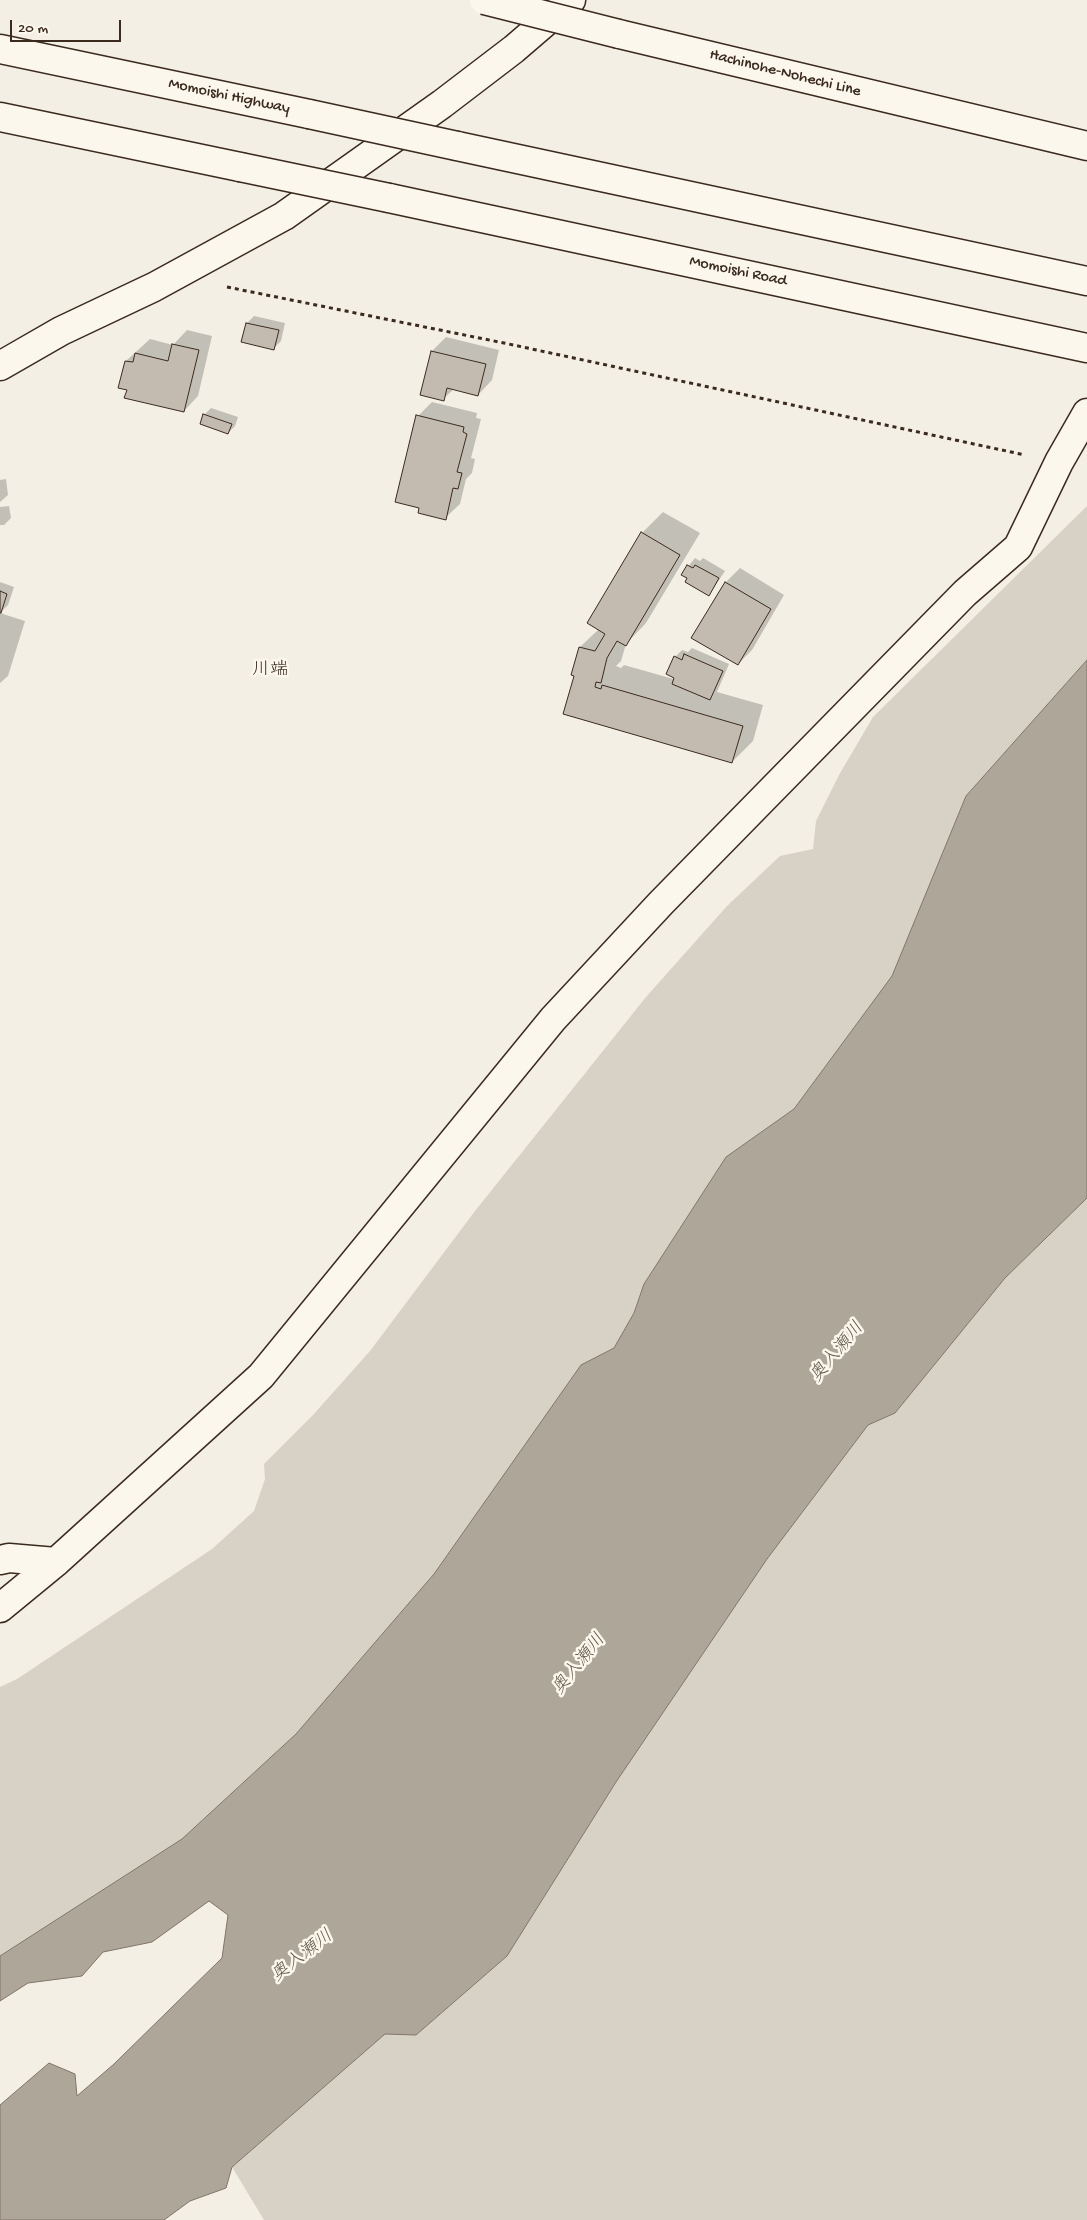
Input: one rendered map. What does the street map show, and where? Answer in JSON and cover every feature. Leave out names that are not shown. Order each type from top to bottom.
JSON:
[{"type":"main road","name":"Hachinohe-Nohechi Line","points":[[484,0],[1087,146]]},
{"type":"main road","points":[[0,366],[61,331],[175,276],[284,216],[442,104],[514,49],[571,0]]},
{"type":"main road","name":"Momoishi Highway","points":[[0,49],[1087,281]]},
{"type":"main road","name":"Momoishi Road","points":[[0,117],[389,198],[1087,348]]},
{"type":"main road","points":[[0,1608],[56,1562],[261,1376],[553,1019],[668,896],[965,593],[1018,547],[1059,462],[1087,413]]},
{"type":"main road","points":[[0,1560],[10,1558],[56,1562]]},
{"type":"path","points":[[175,276],[504,343],[1059,462]]},
{"type":"shaded area","points":[[1087,506],[1087,660],[966,796],[892,976],[794,1109],[726,1157],[644,1284],[634,1313],[614,1348],[581,1365],[434,1574],[296,1734],[182,1839],[0,1956],[0,1687],[17,1679],[212,1549],[254,1511],[265,1479],[264,1464],[313,1415],[370,1351],[475,1211],[646,997],[727,906],[780,856],[813,849],[816,821],[839,775],[873,717]]},
{"type":"shaded area","points":[[1087,1198],[1087,2220],[264,2220],[232,2167],[385,2034],[416,2035],[507,1956],[616,1782],[767,1559],[868,1425],[895,1413],[1005,1278]]},
{"type":"water","name":"奥入瀬川","points":[[1087,660],[1087,1198],[1005,1278],[895,1413],[868,1425],[767,1559],[616,1782],[507,1956],[416,2035],[385,2034],[232,2167],[226,2188],[190,2201],[164,2220],[0,2220],[0,2105],[49,2063],[75,2074],[77,2096],[114,2064],[222,1958],[228,1915],[209,1901],[152,1942],[103,1952],[82,1976],[28,1983],[0,2001],[0,1956],[182,1839],[296,1734],[434,1574],[581,1365],[614,1348],[634,1313],[644,1284],[726,1157],[794,1109],[892,976],[966,796]]},
{"type":"building","points":[[246,323],[279,330],[274,350],[241,342]]},
{"type":"building","points":[[172,344],[199,350],[184,412],[124,398],[127,390],[118,388],[125,361],[133,362],[135,353],[168,361]]},
{"type":"building","points":[[431,351],[486,364],[478,396],[447,388],[444,401],[420,395]]},
{"type":"building","points":[[203,414],[232,424],[228,434],[200,424]]},
{"type":"building","points":[[416,415],[464,427],[463,432],[467,434],[457,472],[462,473],[458,489],[453,488],[446,520],[418,513],[419,508],[395,502]]},
{"type":"building","points":[[641,532],[680,555],[626,646],[617,641],[607,658],[601,683],[596,682],[595,687],[601,689],[602,685],[743,726],[732,763],[563,714],[574,676],[571,675],[579,647],[595,651],[605,634],[587,623]]},
{"type":"building","points":[[687,565],[693,568],[695,565],[719,578],[709,596],[685,582],[687,578],[681,575]]},
{"type":"building","points":[[725,582],[771,609],[738,665],[691,638]]},
{"type":"building","points":[[0,591],[7,594],[1,613],[0,613]]},
{"type":"building","points":[[684,654],[723,671],[710,700],[672,684],[674,678],[666,674],[674,656],[682,660]]},
{"type":"district","name":"川端","points":[[270,671]]}]
